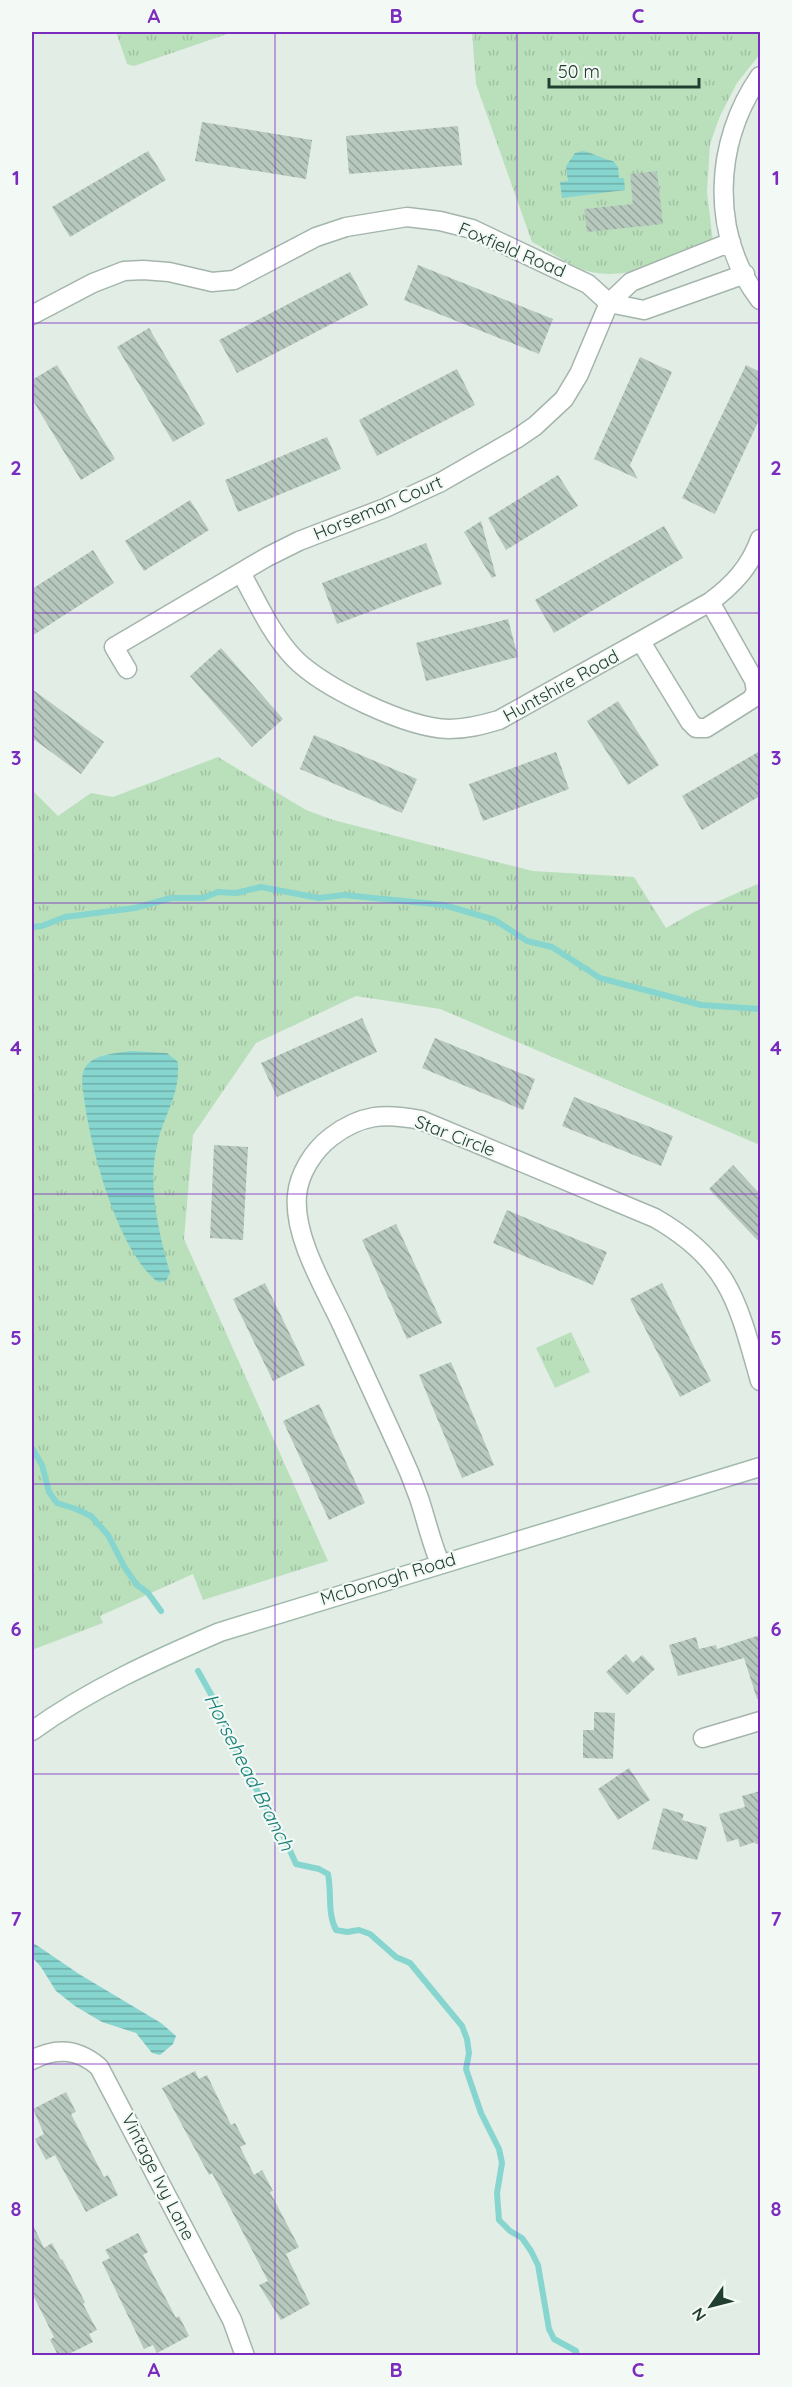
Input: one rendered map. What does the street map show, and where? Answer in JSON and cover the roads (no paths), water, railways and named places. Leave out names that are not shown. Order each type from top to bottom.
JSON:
[{"type":"street","points":[[760,75],[735,120],[725,159],[723,196],[731,242],[760,300]]},
{"type":"street","name":"Foxfield Road","points":[[32,315],[93,283],[124,271],[169,272],[212,282],[234,279],[316,237],[346,227],[407,217],[440,221],[472,229],[588,284],[609,303],[644,310],[745,274]]},
{"type":"street","points":[[609,303],[631,282],[731,242]]},
{"type":"street","name":"Horseman Court","points":[[127,669],[114,647],[299,541],[385,508],[441,482],[535,426],[564,399],[579,374],[609,303]]},
{"type":"street","name":"Huntshire Road","points":[[241,573],[278,637],[294,658],[332,688],[423,725],[448,729],[465,728],[499,720],[710,602],[731,587],[745,569],[760,539]]},
{"type":"street","points":[[641,642],[690,722],[696,728],[706,728],[752,699],[756,691],[754,680],[710,602]]},
{"type":"street","name":"Star Circle","points":[[440,1563],[408,1469],[312,1259],[298,1217],[297,1195],[302,1175],[312,1156],[326,1140],[341,1130],[374,1116],[396,1115],[421,1120],[655,1218],[676,1230],[710,1261],[729,1288],[741,1313],[760,1381]]},
{"type":"street","name":"McDonogh Road","points":[[35,1726],[145,1664],[220,1632],[760,1467]]},
{"type":"street","points":[[703,1738],[760,1721]]},
{"type":"street","name":"Vintage Ivy Lane","points":[[32,2060],[44,2053],[62,2050],[75,2053],[99,2067],[232,2320],[245,2355]]},
{"type":"water","points":[[583,151],[613,161],[618,167],[619,178],[624,178],[625,190],[562,198],[560,182],[568,181],[566,166],[575,153]]},
{"type":"water","points":[[131,1051],[167,1053],[178,1062],[177,1083],[159,1137],[154,1171],[155,1205],[170,1273],[166,1281],[158,1282],[144,1268],[131,1249],[120,1226],[101,1174],[85,1105],[82,1079],[87,1065],[101,1056]]},
{"type":"water","points":[[32,1942],[79,1974],[161,2023],[176,2036],[173,2044],[160,2055],[152,2053],[136,2033],[102,2022],[75,2006],[56,1991],[32,1957]]},
{"type":"waterway","points":[[32,927],[42,926],[65,917],[135,908],[171,898],[203,898],[218,892],[236,893],[261,887],[319,898],[344,895],[444,905],[495,920],[527,941],[552,947],[600,978],[701,1005],[760,1009]]},
{"type":"waterway","name":"Horsehead Branch","points":[[32,1448],[42,1465],[49,1492],[57,1503],[91,1516],[108,1535],[125,1568],[137,1585],[148,1593],[161,1611]]},
{"type":"waterway","name":"Horsehead Branch","points":[[198,1671],[213,1698],[243,1766],[283,1835],[296,1864],[319,1869],[328,1874],[331,1910],[336,1930],[347,1932],[359,1930],[370,1934],[396,1957],[410,1963],[462,2026],[469,2053],[466,2069],[481,2113],[499,2149],[502,2163],[497,2193],[499,2220],[510,2231],[522,2238],[531,2251],[538,2265],[549,2329],[554,2339],[576,2351],[577,2356]]}]
